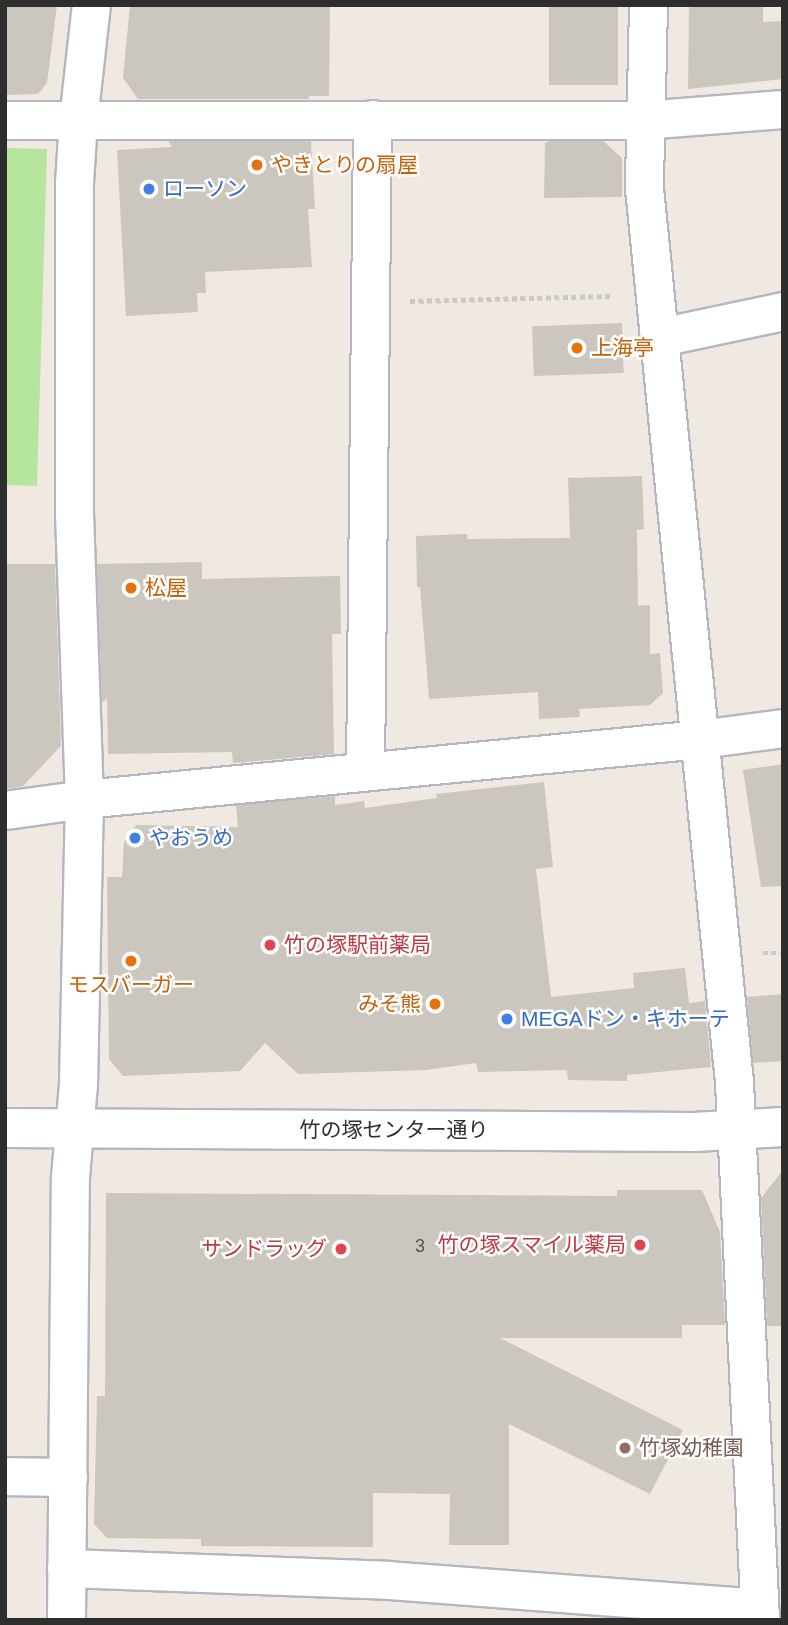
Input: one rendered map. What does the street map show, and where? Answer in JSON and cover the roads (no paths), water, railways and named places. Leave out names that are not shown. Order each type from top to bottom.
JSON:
[{"type":"street","points":[[66,1620],[70,1177],[75,1128],[84,799],[74,513],[74,183],[78,120],[92,5]]},
{"type":"street","points":[[66,1567],[388,1580],[759,1614],[734,1130],[734,1082],[644,188],[643,120],[648,5]]},
{"type":"street","points":[[5,120],[643,120],[783,109]]},
{"type":"street","points":[[365,771],[372,120]]},
{"type":"street","points":[[660,337],[783,311]]},
{"type":"street","points":[[5,810],[84,799],[699,739],[783,728]]},
{"type":"street","name":"竹の塚センター通り","points":[[5,1128],[734,1130],[783,1126]]},
{"type":"street","points":[[5,1476],[68,1477]]},
{"type":"place","name":"やきとりの扇屋","points":[[257,165]]},
{"type":"place","name":"ローソン","points":[[149,189]]},
{"type":"place","name":"上海亭","points":[[577,348]]},
{"type":"place","name":"松屋","points":[[131,588]]},
{"type":"place","name":"やおうめ","points":[[135,838]]},
{"type":"place","name":"竹の塚駅前薬局","points":[[270,945]]},
{"type":"place","name":"モスバーガー","points":[[131,961]]},
{"type":"place","name":"みそ熊","points":[[435,1004]]},
{"type":"place","name":"MEGAドン・キホーテ","points":[[507,1019]]},
{"type":"place","name":"竹の塚スマイル薬局","points":[[640,1245]]},
{"type":"place","name":"サンドラッグ","points":[[341,1249]]},
{"type":"place","name":"竹塚幼稚園","points":[[625,1448]]}]
